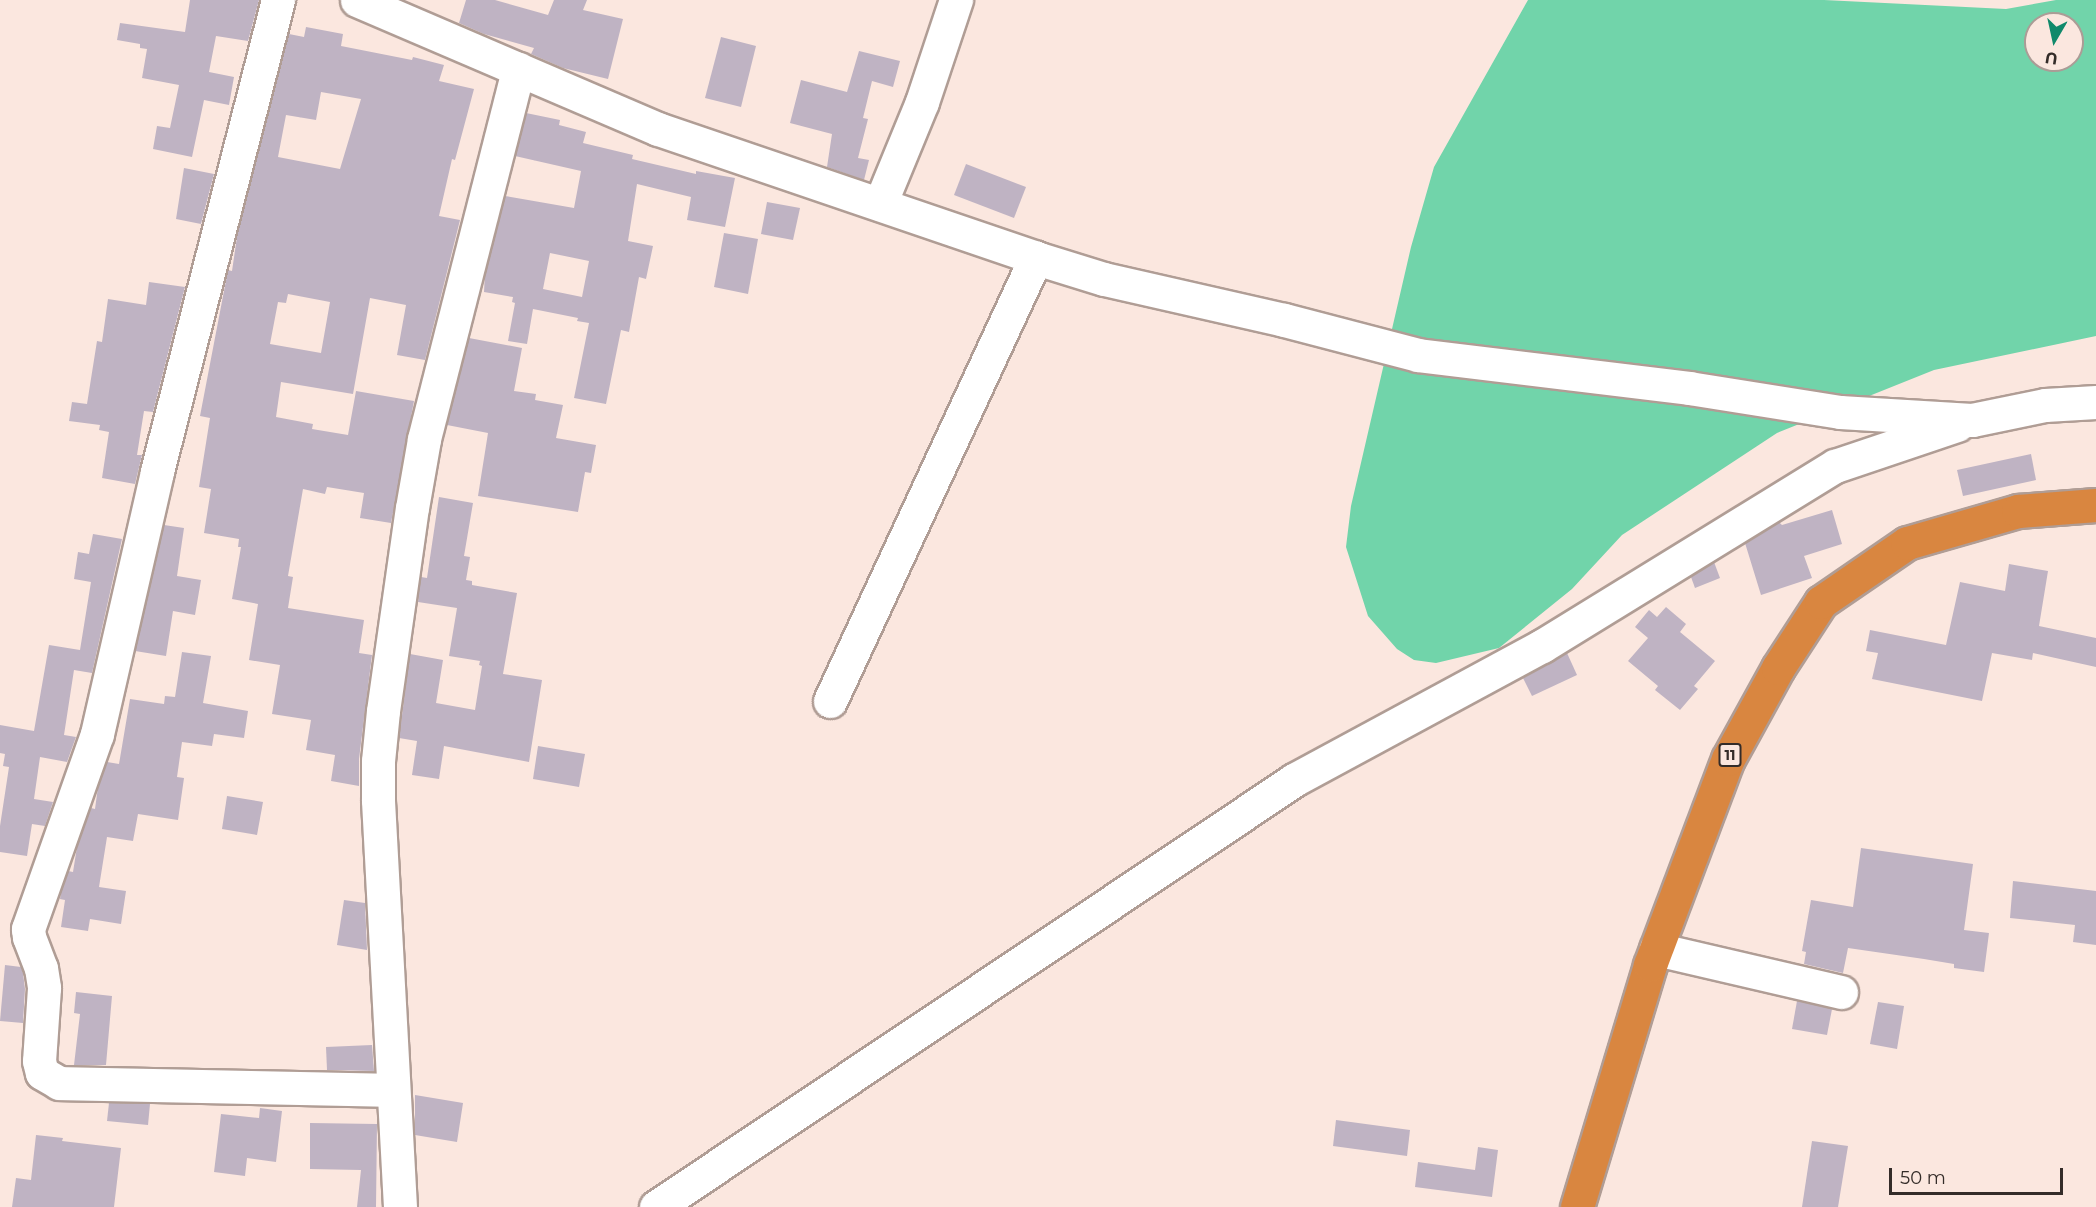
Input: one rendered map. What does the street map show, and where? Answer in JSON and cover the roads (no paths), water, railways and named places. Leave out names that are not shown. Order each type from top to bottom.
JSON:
[{"type":"highway","name":"11","points":[[1577,1207],[1656,949],[1728,759],[1778,668],[1821,602],[1907,543],[2018,511],[2096,505]]},
{"type":"street","points":[[278,0],[157,472],[97,734],[28,929],[41,969],[44,988],[39,1062],[47,1078],[59,1083],[393,1090]]},
{"type":"street","points":[[357,0],[658,129],[1104,279],[1284,320],[1418,355],[1689,388],[1840,412],[1972,420]]},
{"type":"street","points":[[880,204],[922,102],[956,0]]},
{"type":"street","points":[[400,1207],[378,800],[378,761],[383,711],[424,439],[518,69]]},
{"type":"street","points":[[830,701],[1036,258]]},
{"type":"street","points":[[656,1207],[1294,780],[1542,646],[1836,466],[1972,420],[2045,405],[2096,402]]},
{"type":"street","points":[[1656,949],[1841,992]]}]
